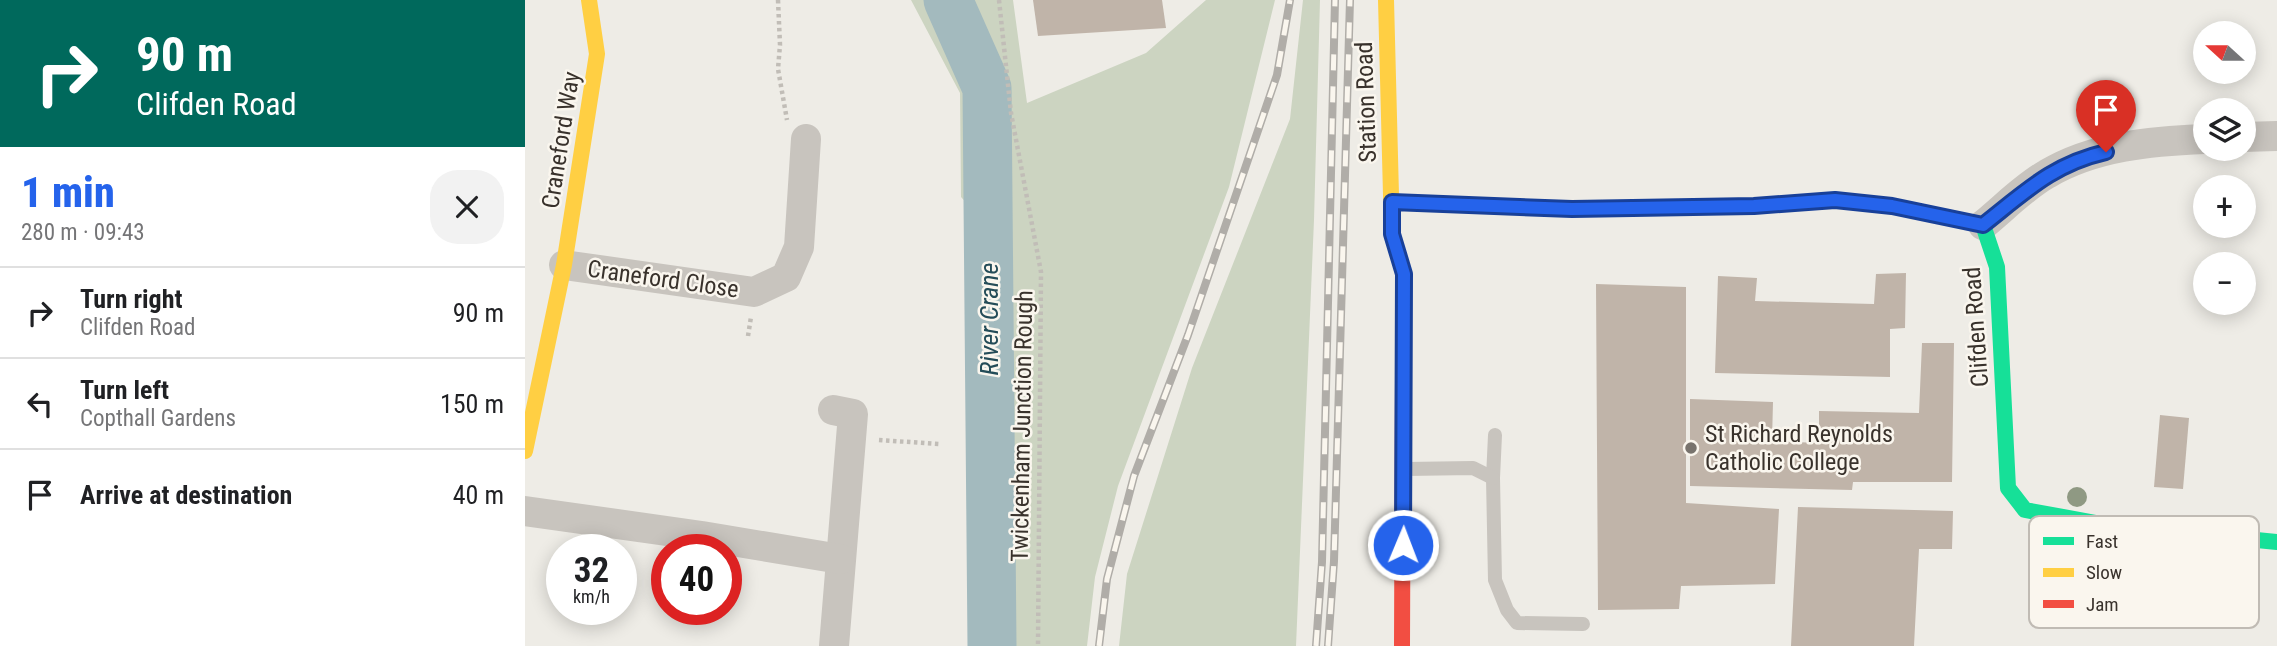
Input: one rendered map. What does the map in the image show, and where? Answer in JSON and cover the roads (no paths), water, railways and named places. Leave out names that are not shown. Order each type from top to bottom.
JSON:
[{"type":"street","name":"Craneford Way","points":[[525,451],[564,265],[597,54],[589,0]]},
{"type":"street","name":"Station Road","points":[[1386,0],[1392,234],[1404,274],[1402,646]]},
{"type":"street","points":[[2256,137],[2277,136]]},
{"type":"street","name":"Craneford Close","points":[[564,265],[754,292],[786,277],[799,247],[806,139]]},
{"type":"street","points":[[1392,202],[1572,209],[1754,206],[1835,200],[1892,206],[1983,225],[2046,174],[2083,157],[2154,141],[2193,139]]},
{"type":"street","name":"Clifden Road","points":[[1983,225],[1997,267],[2008,488],[2025,510],[2051,516]]},
{"type":"street","points":[[833,410],[853,414],[834,646]]},
{"type":"street","points":[[525,511],[840,559]]},
{"type":"street","name":"Clifden Road","points":[[2259,540],[2277,542]]},
{"type":"lane","points":[[1495,435],[1495,580],[1512,620],[1517,623],[1583,624]]},
{"type":"lane","points":[[1404,469],[1473,468],[1493,478]]},
{"type":"waterway","name":"River Crane","points":[[948,0],[987,88],[992,646]]},
{"type":"railway","points":[[1099,646],[1107,579],[1134,476],[1188,335],[1277,75],[1290,0]]},
{"type":"railway","points":[[1316,646],[1322,562],[1335,0]]},
{"type":"railway","points":[[1328,646],[1334,561],[1350,0]]},
{"type":"place","name":"St Richard Reynolds Catholic College","points":[[1691,448]]}]
